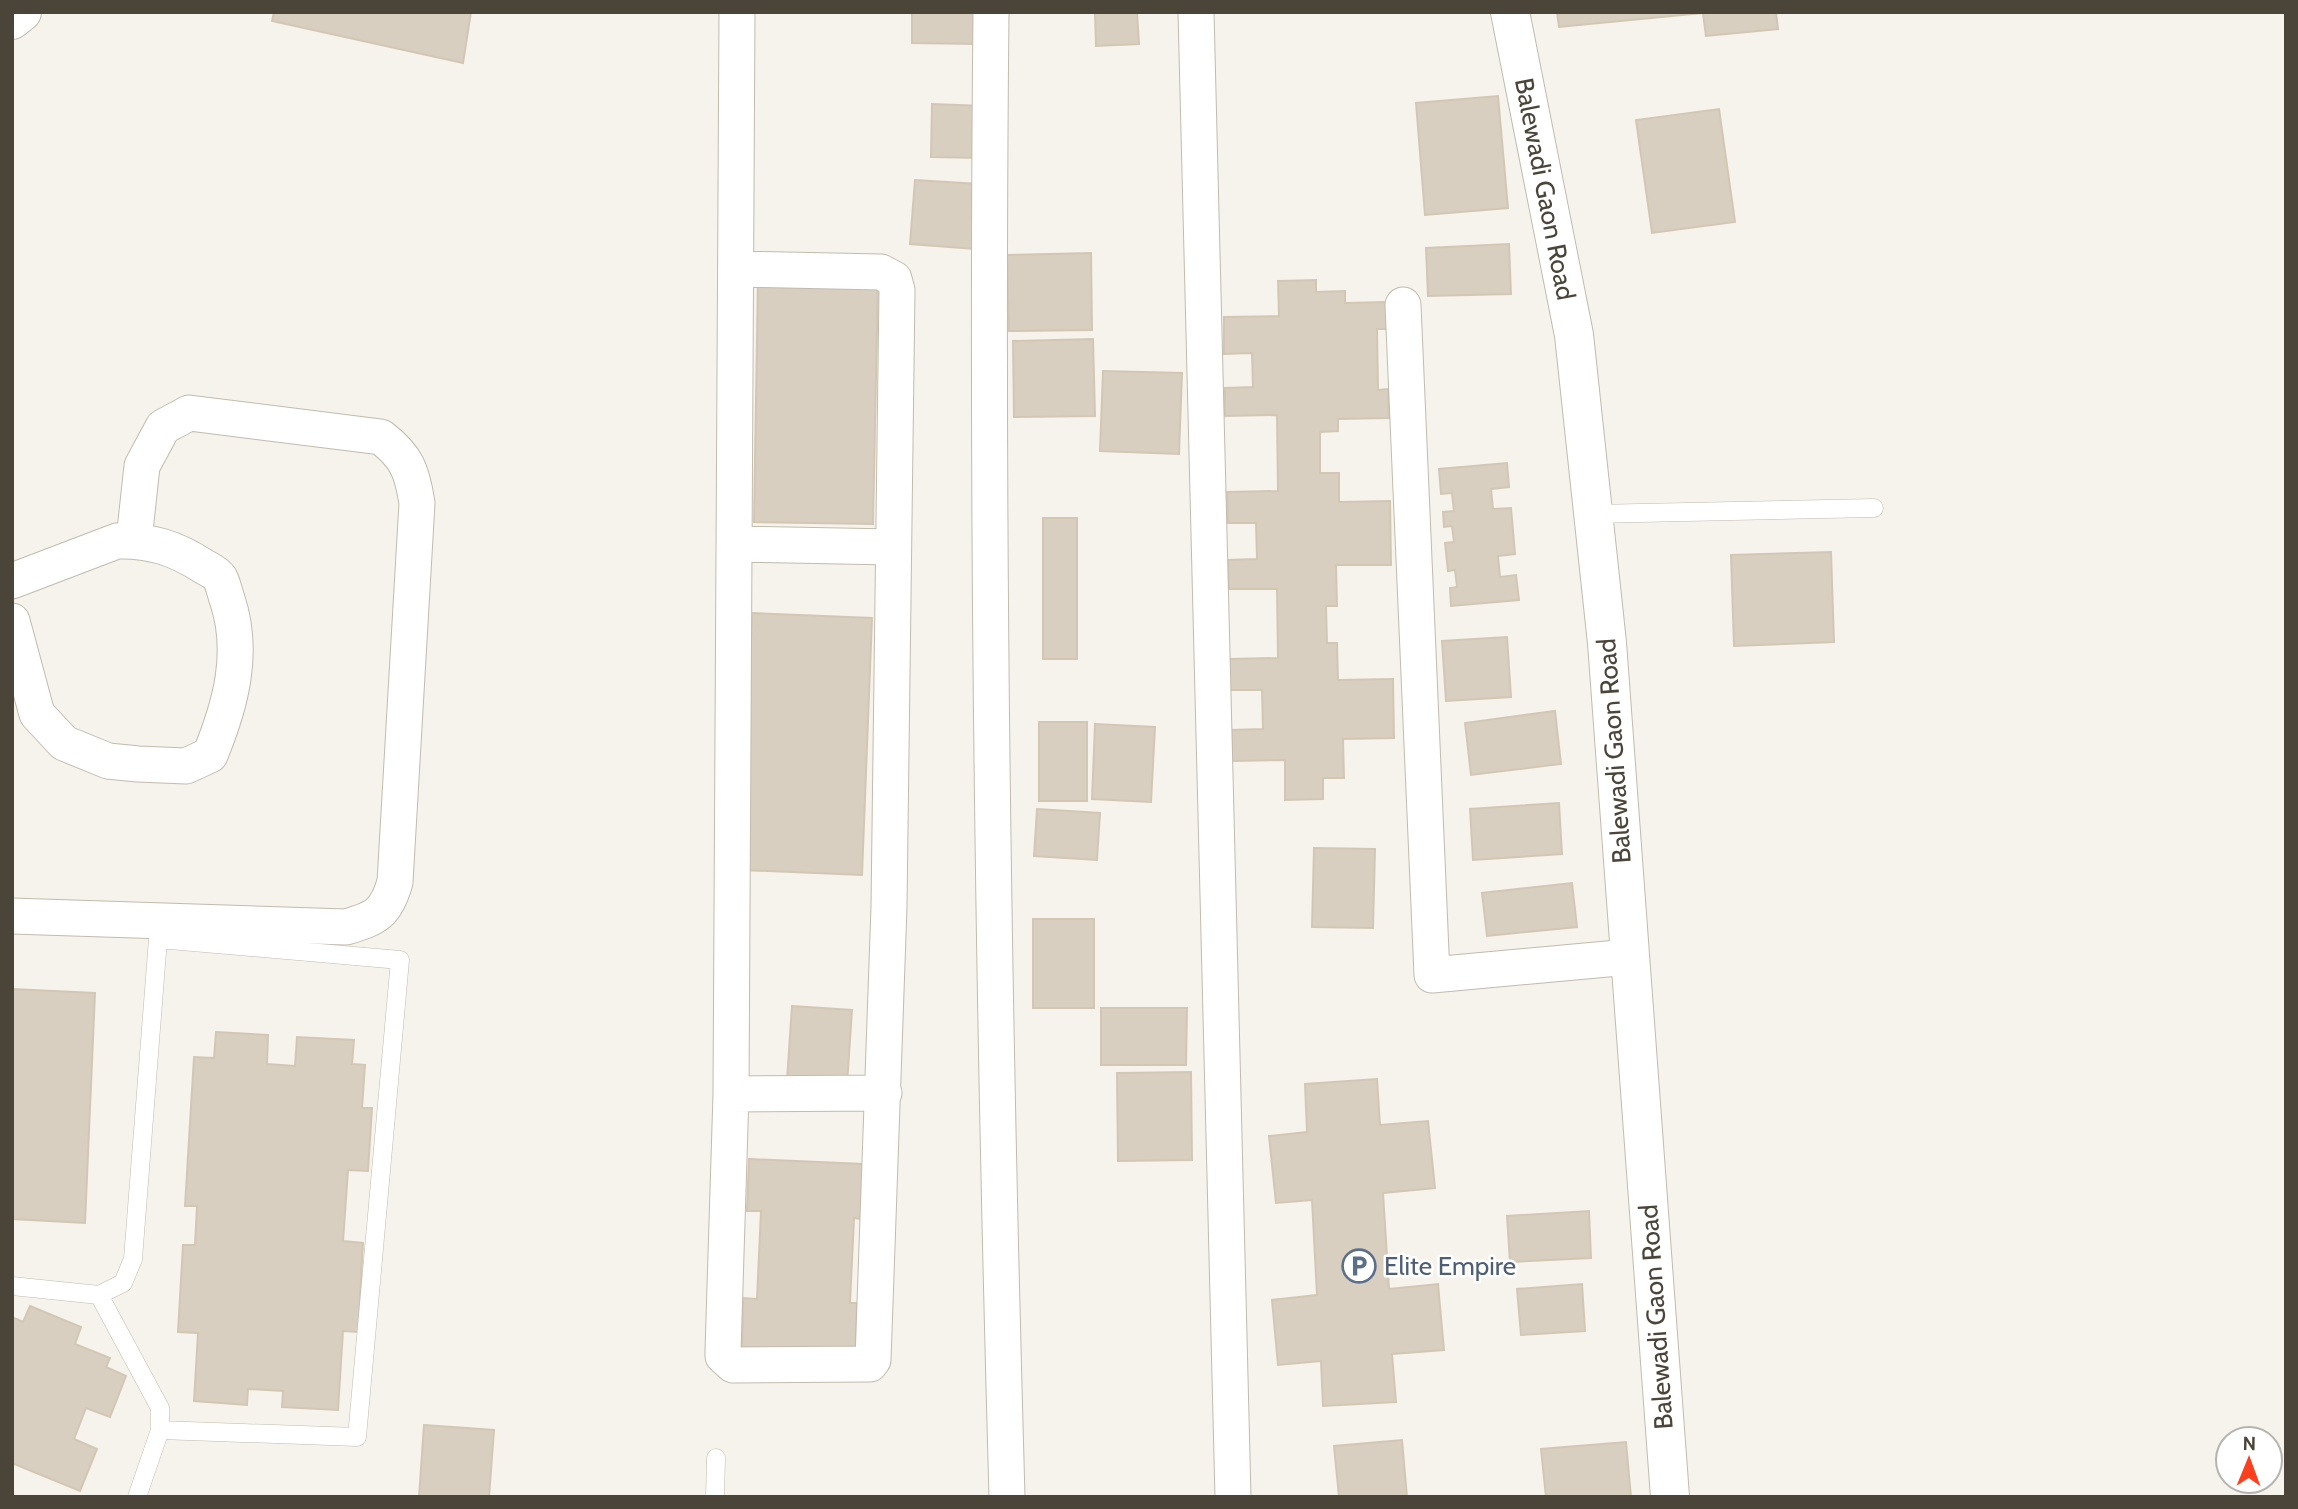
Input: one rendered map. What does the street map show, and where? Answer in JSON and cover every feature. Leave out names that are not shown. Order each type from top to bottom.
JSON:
[{"type":"street","points":[[12,20],[22,12]]},
{"type":"street","points":[[737,12],[738,269],[731,1094],[723,1356],[733,1365],[870,1364],[873,1360],[884,1093],[897,290],[894,279],[881,272],[738,269]]},
{"type":"street","points":[[991,12],[988,260],[993,978],[1007,1497]]},
{"type":"street","points":[[1196,12],[1233,1497]]},
{"type":"street","name":"Balewadi Gaon Road","points":[[1510,12],[1574,335],[1607,643],[1670,1497]]},
{"type":"street","points":[[1403,305],[1432,975],[1629,957]]},
{"type":"street","points":[[12,916],[346,927],[368,920],[387,906],[395,881],[417,503],[413,480],[402,453],[381,437],[189,413],[163,427],[142,466],[134,540]]},
{"type":"street","points":[[12,581],[117,541],[134,540],[181,552],[219,577],[233,617],[236,665],[226,715],[210,754],[186,766],[138,764],[108,761],[65,743],[37,714],[12,621]]},
{"type":"street","points":[[734,544],[892,547]]},
{"type":"street","points":[[731,1094],[884,1093]]},
{"type":"lane","points":[[1593,513],[1874,508]]},
{"type":"lane","points":[[12,1286],[99,1294],[123,1283],[133,1259],[158,939],[400,960],[357,1437],[160,1430]]},
{"type":"lane","points":[[99,1294],[160,1408],[160,1430],[137,1497]]},
{"type":"lane","points":[[715,1497],[716,1458]]},
{"type":"building","points":[[274,12],[471,12],[463,63],[272,21]]},
{"type":"building","points":[[912,12],[976,12],[976,44],[912,43]]},
{"type":"building","points":[[1095,12],[1137,12],[1139,44],[1096,46]]},
{"type":"building","points":[[1557,12],[1776,12],[1778,29],[1706,36],[1703,13],[1559,27]]},
{"type":"building","points":[[1498,96],[1508,208],[1425,215],[1416,103]]},
{"type":"building","points":[[932,104],[984,106],[982,158],[931,157]]},
{"type":"building","points":[[1719,109],[1735,222],[1652,233],[1636,120]]},
{"type":"building","points":[[915,180],[979,184],[975,249],[910,244]]},
{"type":"building","points":[[1509,244],[1511,294],[1428,296],[1426,248]]},
{"type":"building","points":[[1091,253],[1092,330],[1009,331],[1007,255]]},
{"type":"building","points":[[758,278],[878,280],[873,524],[754,522]]},
{"type":"building","points":[[1316,280],[1316,292],[1345,291],[1345,303],[1386,302],[1387,329],[1377,329],[1378,390],[1388,389],[1389,418],[1338,419],[1338,431],[1320,432],[1320,473],[1339,473],[1339,502],[1390,501],[1391,565],[1336,565],[1337,606],[1326,606],[1327,643],[1337,643],[1338,680],[1393,679],[1394,738],[1343,739],[1344,778],[1323,778],[1323,799],[1285,800],[1285,760],[1232,761],[1231,730],[1263,729],[1262,690],[1230,690],[1229,659],[1278,658],[1277,589],[1229,589],[1228,560],[1257,559],[1256,523],[1228,523],[1227,492],[1278,491],[1277,415],[1225,416],[1225,388],[1253,387],[1252,353],[1224,354],[1224,317],[1279,316],[1278,281]]},
{"type":"building","points":[[1093,339],[1095,416],[1014,417],[1013,341]]},
{"type":"building","points":[[1103,371],[1182,373],[1179,454],[1100,451]]},
{"type":"building","points":[[1507,463],[1509,487],[1491,489],[1493,509],[1511,508],[1515,554],[1498,556],[1500,577],[1516,575],[1519,600],[1451,606],[1450,588],[1457,587],[1455,570],[1448,571],[1445,543],[1454,542],[1452,526],[1444,527],[1443,512],[1454,511],[1452,493],[1441,494],[1439,469]]},
{"type":"building","points":[[1043,518],[1077,518],[1077,659],[1043,659]]},
{"type":"building","points":[[1831,552],[1834,642],[1734,646],[1731,555]]},
{"type":"building","points":[[752,613],[872,618],[862,875],[742,870]]},
{"type":"building","points":[[1507,637],[1511,697],[1446,701],[1442,641]]},
{"type":"building","points":[[1555,711],[1561,764],[1471,775],[1465,723]]},
{"type":"building","points":[[1039,722],[1087,722],[1087,801],[1039,801]]},
{"type":"building","points":[[1095,724],[1155,727],[1151,802],[1092,799]]},
{"type":"building","points":[[1559,803],[1562,854],[1473,860],[1470,809]]},
{"type":"building","points":[[1037,809],[1100,813],[1097,860],[1034,856]]},
{"type":"building","points":[[1314,848],[1375,849],[1373,928],[1312,927]]},
{"type":"building","points":[[1572,883],[1577,927],[1487,936],[1482,893]]},
{"type":"building","points":[[1033,919],[1094,919],[1094,1008],[1033,1008]]},
{"type":"building","points":[[12,989],[95,993],[85,1223],[12,1219]]},
{"type":"building","points":[[792,1006],[852,1010],[847,1084],[787,1080]]},
{"type":"building","points":[[1101,1008],[1187,1008],[1186,1065],[1101,1065]]},
{"type":"building","points":[[216,1032],[268,1035],[267,1064],[295,1066],[297,1037],[354,1040],[352,1064],[365,1065],[362,1108],[372,1108],[368,1171],[348,1170],[343,1241],[363,1243],[358,1332],[343,1331],[338,1410],[282,1407],[283,1391],[248,1389],[247,1405],[194,1401],[198,1333],[178,1332],[183,1245],[195,1245],[197,1206],[185,1206],[194,1057],[214,1058]]},
{"type":"building","points":[[1191,1072],[1192,1160],[1118,1161],[1117,1073]]},
{"type":"building","points":[[1377,1079],[1380,1125],[1428,1121],[1435,1188],[1383,1193],[1389,1289],[1438,1284],[1444,1350],[1392,1354],[1396,1402],[1323,1406],[1321,1361],[1278,1365],[1272,1300],[1317,1295],[1312,1200],[1276,1203],[1269,1136],[1307,1132],[1305,1084]]},
{"type":"building","points":[[749,1159],[863,1164],[861,1219],[854,1218],[850,1303],[857,1303],[855,1354],[742,1349],[743,1298],[757,1299],[761,1211],[747,1211]]},
{"type":"building","points":[[1589,1211],[1591,1258],[1510,1262],[1507,1216]]},
{"type":"building","points":[[1582,1284],[1585,1331],[1521,1335],[1517,1289]]},
{"type":"building","points":[[30,1306],[81,1327],[75,1344],[110,1358],[106,1367],[126,1376],[110,1417],[86,1408],[74,1439],[97,1449],[80,1491],[12,1463],[12,1317],[23,1322]]},
{"type":"building","points":[[424,1425],[494,1430],[489,1497],[419,1497]]},
{"type":"building","points":[[1402,1440],[1407,1497],[1339,1497],[1334,1446]]},
{"type":"building","points":[[1626,1442],[1631,1497],[1546,1497],[1541,1449]]},
{"type":"place","name":"Elite Empire","points":[[1359,1266]]}]
